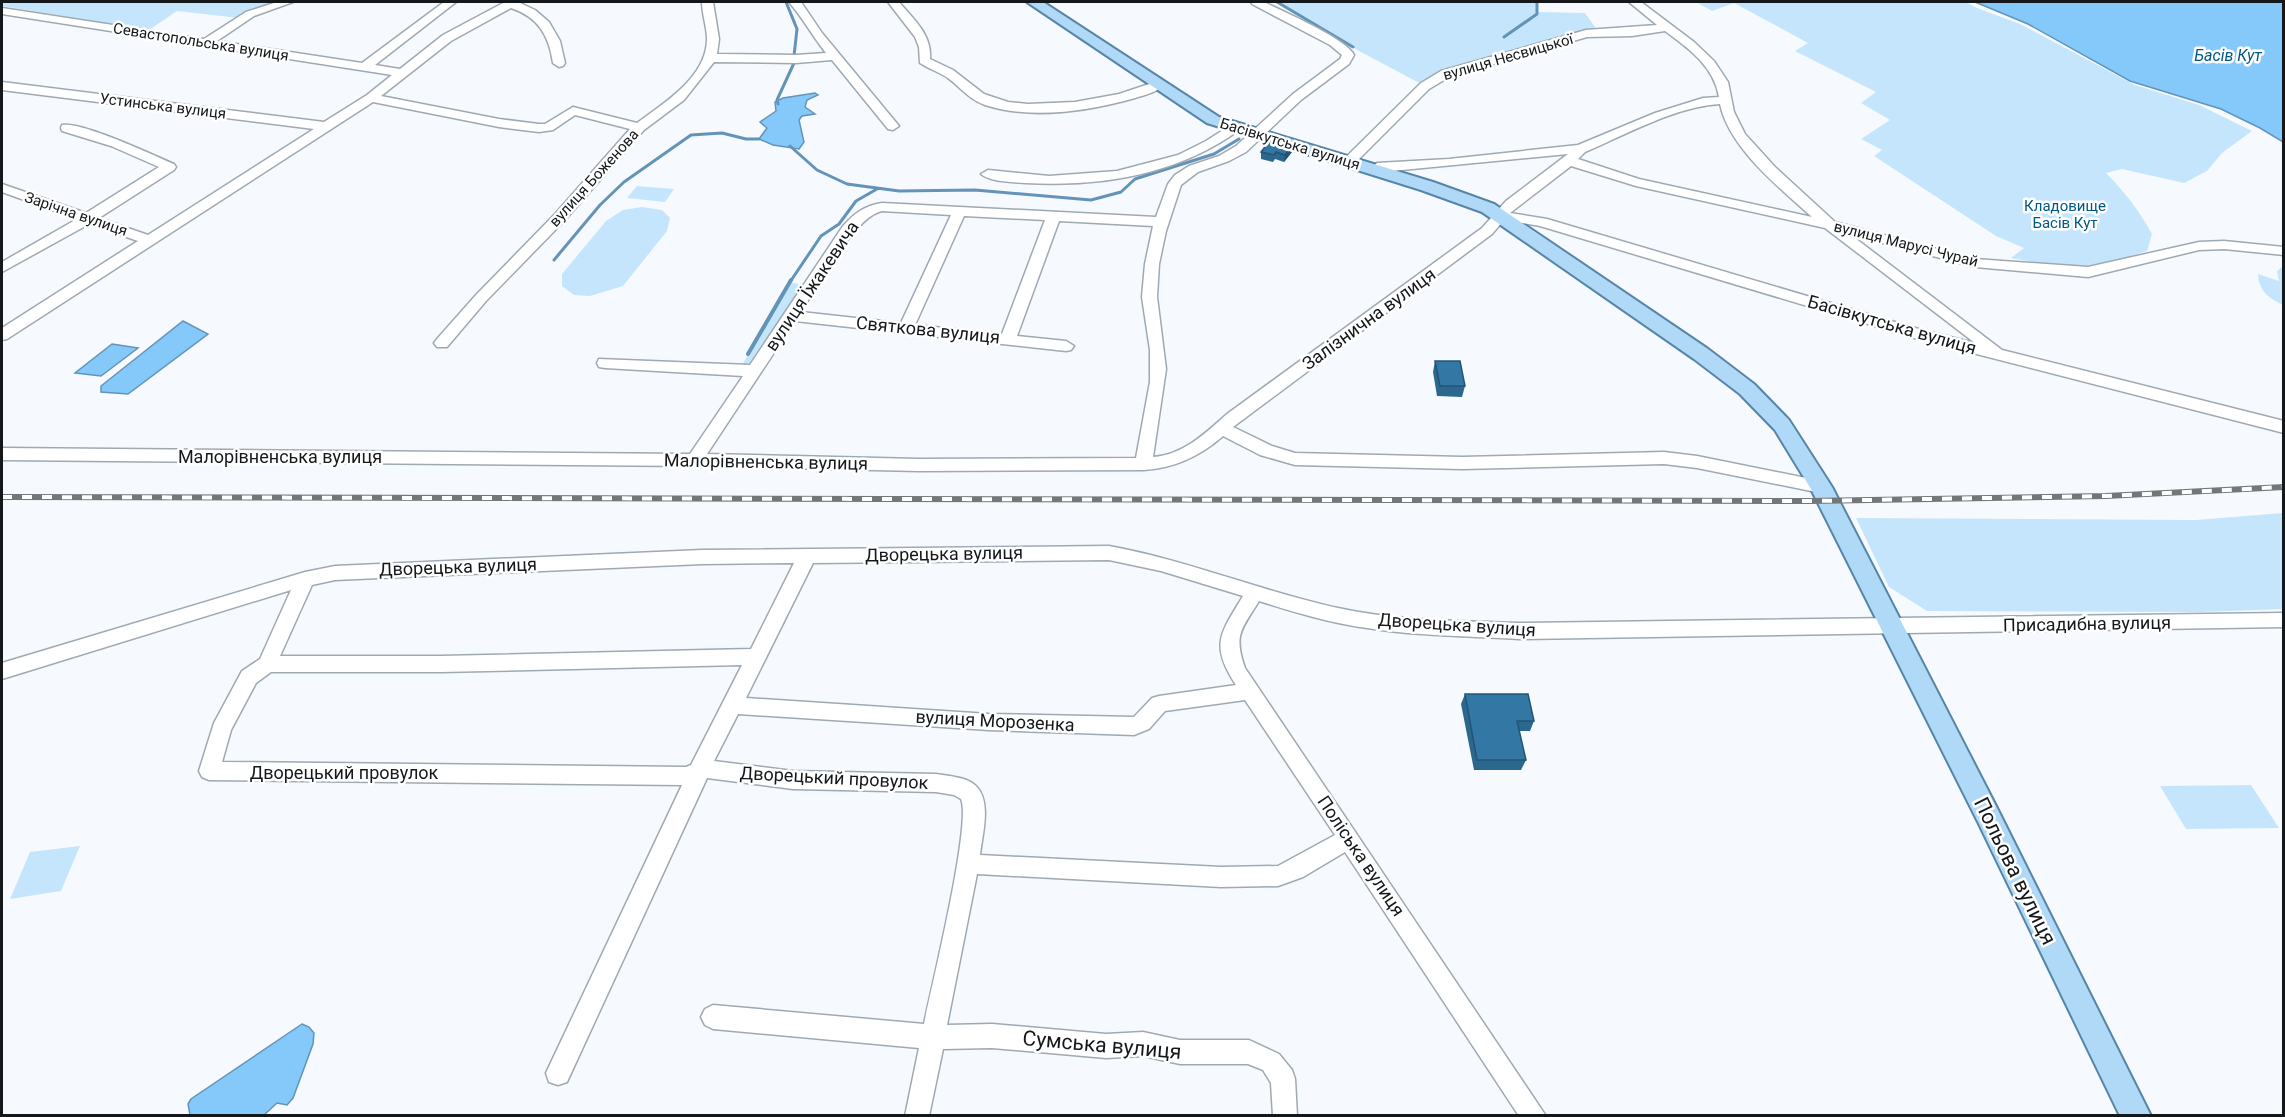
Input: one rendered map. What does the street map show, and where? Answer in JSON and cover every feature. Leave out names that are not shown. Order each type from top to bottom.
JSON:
[{"type":"main road","name":"Басівкутська вулиця","points":[[1034,2],[1213,120],[1376,170],[1488,208],[1748,389],[1782,425],[1821,487],[1892,627]]},
{"type":"main road","name":"Польова вулиця","points":[[1892,627],[1988,814],[2136,1116]]},
{"type":"street","points":[[205,43],[250,14],[287,2]]},
{"type":"street","points":[[365,68],[451,2]]},
{"type":"street","points":[[707,2],[713,39],[710,58],[796,59],[835,56]]},
{"type":"street","points":[[795,2],[835,56],[893,126]]},
{"type":"street","points":[[893,2],[921,36],[925,47],[924,60],[952,75],[976,96],[989,102],[1011,106],[1066,107],[1122,97],[1158,85]]},
{"type":"street","points":[[1144,464],[1147,434],[1157,385],[1158,354],[1151,313],[1152,261],[1171,194],[1180,176],[1188,171],[1217,162],[1260,136],[1298,96],[1345,61],[1348,55],[1346,50],[1334,42],[1256,2]]},
{"type":"street","points":[[1634,2],[1701,55],[1717,73],[1725,88],[1732,122],[1748,145],[1802,202],[1999,354]]},
{"type":"street","points":[[2,335],[151,241],[324,126],[371,98],[447,38],[512,3],[538,17],[551,29],[559,63]]},
{"type":"street","name":"Севастопольська вулиця","points":[[2,11],[401,73]]},
{"type":"street","name":"вулиця Несвицької","points":[[1348,162],[1425,86],[1445,74],[1586,34],[1632,32],[1665,27]]},
{"type":"street","name":"вулиця Боженова","points":[[442,343],[481,298],[560,217],[639,127],[680,97],[710,58]]},
{"type":"street","name":"Устинська вулиця","points":[[2,86],[324,126]]},
{"type":"street","points":[[371,98],[539,128],[548,127],[573,111],[639,127]]},
{"type":"street","name":"Залізнична вулиця","points":[[1376,170],[1382,166],[1449,163],[1580,149],[1660,116],[1707,101],[1726,100]]},
{"type":"street","points":[[988,174],[1060,180],[1115,176],[1203,150],[1234,127]]},
{"type":"street","points":[[2,268],[87,219],[169,167],[116,143],[67,128]]},
{"type":"street","name":"Залізнична вулиця","points":[[1144,464],[1159,464],[1188,455],[1487,231],[1510,204],[1569,161],[1580,149]]},
{"type":"street","name":"вулиця Марусі Чурай","points":[[1569,161],[1636,182],[1829,225],[1957,260],[2088,272],[2163,254],[2214,245],[2283,251]]},
{"type":"street","name":"Зарічна вулиця","points":[[2,188],[151,241]]},
{"type":"street","name":"вулиця Їжакевича","points":[[695,460],[861,214],[870,209],[882,207],[1162,222]]},
{"type":"street","points":[[906,328],[959,212]]},
{"type":"street","name":"Басівкутська вулиця","points":[[1502,216],[1542,222],[1919,334],[2283,427]]},
{"type":"street","points":[[1008,339],[1053,217]]},
{"type":"street","name":"Святкова вулиця","points":[[791,316],[1066,346]]},
{"type":"street","points":[[605,363],[754,371]]},
{"type":"street","points":[[1222,428],[1259,448],[1278,456],[1295,459],[1474,463],[1664,458],[1697,462],[1821,487]]},
{"type":"street","name":"Малорівненська вулиця","points":[[2,454],[695,460],[803,464],[1010,466],[1144,464]]},
{"type":"street","name":"Дворецька вулиця","points":[[2,672],[305,579],[335,573],[702,557],[1108,553],[1150,560],[1317,611],[1402,625],[1519,631],[1892,627]]},
{"type":"street","points":[[558,1073],[698,773],[754,657],[807,556]]},
{"type":"street","name":"Дворецький провулок","points":[[305,579],[267,664],[249,677],[222,729],[209,771],[686,776],[707,769],[793,780],[936,783],[958,787],[969,794],[974,804],[968,864]]},
{"type":"street","name":"Поліська вулиця","points":[[1255,592],[1231,632],[1228,647],[1249,692],[1534,1116]]},
{"type":"street","name":"Присадибна вулиця","points":[[1892,627],[2283,621]]},
{"type":"street","points":[[267,664],[441,664],[754,657]]},
{"type":"street","name":"вулиця Морозенка","points":[[731,705],[989,722],[1134,726],[1142,723],[1159,704],[1249,692]]},
{"type":"street","points":[[917,1116],[968,864],[1221,877],[1278,876],[1294,870],[1349,838]]},
{"type":"street","name":"Сумська вулиця","points":[[713,1017],[932,1037],[992,1036],[1106,1046],[1143,1044],[1180,1052],[1249,1052],[1271,1062],[1283,1079],[1285,1116]]},
{"type":"green space","points":[[2,2],[281,2],[239,18],[177,11],[149,30],[2,6]]},
{"type":"green space","points":[[1277,2],[1537,2],[1538,12],[1585,13],[1600,34],[1586,34],[1485,61],[1425,86],[1359,51]]},
{"type":"green space","name":"Кладовище Басів Кут","points":[[1696,2],[1966,2],[2020,24],[2135,85],[2199,105],[2252,131],[2222,153],[2207,171],[2184,183],[2122,169],[2106,173],[2131,201],[2152,234],[2147,251],[2121,259],[2069,269],[2011,258],[2024,248],[1996,236],[1874,156],[1882,150],[1861,139],[1890,120],[1861,103],[1876,92],[1795,51],[1808,43],[1734,3],[1712,11]]},
{"type":"green space","points":[[637,186],[674,189],[665,202],[627,198]]},
{"type":"green space","points":[[642,207],[662,210],[670,218],[667,231],[623,286],[590,296],[574,295],[562,286],[562,274],[606,221],[623,210]]},
{"type":"green space","points":[[2283,266],[2283,305],[2265,293],[2260,285],[2258,274],[2279,281],[2277,271]]},
{"type":"green space","points":[[789,282],[802,285],[803,290],[754,362],[742,365]]},
{"type":"green space","points":[[2283,513],[2283,609],[2201,612],[1927,611],[1889,587],[1856,518],[2196,520]]},
{"type":"green space","points":[[2251,785],[2279,828],[2186,829],[2160,786]]},
{"type":"green space","points":[[80,846],[61,891],[10,899],[30,852]]},
{"type":"water","name":"Басів Кут","points":[[1975,2],[2283,2],[2283,142],[2221,109],[2130,81],[2028,24]]},
{"type":"water","points":[[815,93],[818,95],[807,100],[805,107],[815,114],[802,116],[799,120],[804,142],[799,149],[773,145],[759,139],[767,128],[760,122],[776,111],[775,102],[783,98]]},
{"type":"water","points":[[183,321],[208,334],[128,394],[101,392],[101,386]]},
{"type":"water","points":[[112,344],[138,348],[101,376],[75,373]]},
{"type":"water","points":[[302,1024],[314,1033],[313,1044],[293,1098],[287,1105],[277,1103],[264,1115],[190,1115],[188,1104],[191,1099]]},
{"type":"building","points":[[1271,139],[1292,145],[1285,155],[1276,152],[1274,155],[1261,152]]},
{"type":"building","points":[[1435,361],[1460,361],[1465,386],[1440,386]]},
{"type":"building","points":[[1465,694],[1528,694],[1534,721],[1517,721],[1526,760],[1477,760]]},
{"type":"waterway","points":[[786,2],[797,29],[794,56]]},
{"type":"waterway","points":[[1277,2],[1353,47]]},
{"type":"waterway","points":[[1504,37],[1537,14],[1537,2]]},
{"type":"waterway","points":[[778,104],[777,100],[794,63]]},
{"type":"waterway","points":[[554,260],[600,205],[624,182],[691,135],[722,133],[746,139],[759,139]]},
{"type":"waterway","points":[[790,146],[817,170],[847,184],[899,191],[975,190],[1091,200],[1121,192],[1135,179],[1214,154],[1239,139]]},
{"type":"waterway","points":[[790,282],[821,236],[839,224],[856,201],[877,189]]},
{"type":"waterway","points":[[748,354],[791,280]]},
{"type":"railway","points":[[2,497],[1810,501],[2106,496],[2284,487]]}]
